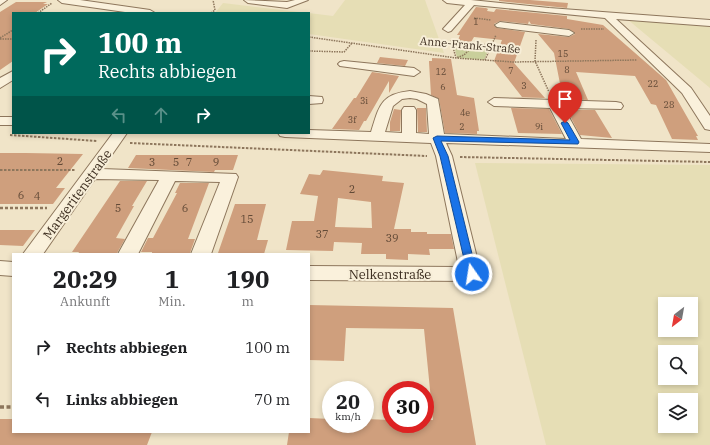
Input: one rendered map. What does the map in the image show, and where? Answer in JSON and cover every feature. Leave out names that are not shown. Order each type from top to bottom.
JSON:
[{"type":"street","points":[[62,0],[87,2],[144,12]]},
{"type":"street","points":[[248,0],[287,5],[304,0]]},
{"type":"street","points":[[447,0],[471,3],[485,2],[549,11],[584,10],[608,16],[710,23]]},
{"type":"street","points":[[82,12],[87,2]]},
{"type":"street","points":[[448,29],[471,3]]},
{"type":"street","points":[[538,32],[549,11]]},
{"type":"street","points":[[608,16],[687,91],[710,126]]},
{"type":"street","points":[[497,23],[538,32],[569,33]]},
{"type":"street","points":[[413,94],[414,72],[417,55]]},
{"type":"street","points":[[344,64],[414,72]]},
{"type":"street","points":[[0,84],[12,75]]},
{"type":"street","points":[[0,88],[12,89]]},
{"type":"street","points":[[377,136],[387,104],[395,98],[413,94],[433,102],[437,138],[444,156]]},
{"type":"street","points":[[494,102],[616,106]]},
{"type":"street","points":[[555,104],[575,142]]},
{"type":"street","points":[[409,137],[410,110]]},
{"type":"street","points":[[0,121],[12,121]]},
{"type":"street","points":[[310,134],[575,142],[710,148]]},
{"type":"street","name":"Margeritenstraße","points":[[34,253],[68,208],[117,138]]},
{"type":"street","name":"Nelkenstraße","points":[[310,273],[472,274],[444,156]]},
{"type":"street","points":[[93,172],[230,177],[201,253]]},
{"type":"street","points":[[129,253],[170,175]]},
{"type":"street","points":[[0,268],[12,269]]},
{"type":"path","points":[[39,12],[57,0]]},
{"type":"path","points":[[212,12],[215,10],[213,0]]},
{"type":"path","points":[[461,16],[497,23]]},
{"type":"path","points":[[0,39],[12,31]]},
{"type":"path","points":[[538,32],[535,61],[555,104]]},
{"type":"path","name":"Anne-Frank-Straße","points":[[310,37],[417,55],[513,62],[655,59]]},
{"type":"path","points":[[0,39],[12,39]]},
{"type":"path","points":[[453,48],[469,50],[491,46],[451,40],[453,48],[456,58],[464,55],[469,50]]},
{"type":"path","points":[[310,51],[344,52],[352,43]]},
{"type":"path","points":[[8,135],[117,138],[444,156],[710,162]]},
{"type":"path","points":[[0,170],[93,172]]},
{"type":"path","points":[[0,208],[68,208]]},
{"type":"path","points":[[0,407],[12,407]]},
{"type":"shaded area","points":[[345,0],[425,0],[444,53],[310,34],[310,13],[333,16]]},
{"type":"shaded area","points":[[223,3],[300,12],[216,12]]},
{"type":"shaded area","points":[[627,19],[710,24],[710,88]]},
{"type":"shaded area","points":[[475,163],[710,165],[710,445],[546,445]]},
{"type":"green space","points":[[453,41],[490,46],[484,60],[457,58]]},
{"type":"building","points":[[499,0],[530,0],[568,3],[567,8]]},
{"type":"building","points":[[16,2],[47,2],[43,4],[48,4],[36,12],[12,12],[12,62],[0,70],[0,12]]},
{"type":"building","points":[[476,7],[486,8],[488,9],[487,11],[494,12],[496,9],[567,16],[567,19],[603,25],[666,80],[698,136],[696,136],[698,140],[672,139],[656,105],[651,104],[635,76],[576,72],[588,100],[563,99],[554,53],[538,34],[569,37],[575,34],[569,29],[531,24],[529,21],[528,24],[500,21],[494,24],[497,28],[525,32],[514,63],[545,98],[507,97],[522,97],[494,61],[502,40],[474,37],[471,42],[458,40],[460,35],[457,35]]},
{"type":"building","points":[[380,57],[408,60],[405,66],[377,63]]},
{"type":"building","points":[[432,58],[451,59],[457,95],[474,98],[479,131],[477,131],[477,134],[445,133],[439,99],[431,95],[429,61],[432,61]]},
{"type":"building","points":[[372,72],[399,76],[389,93],[389,81],[366,121],[364,121],[359,130],[332,129],[354,98],[356,98]]},
{"type":"building","points":[[417,108],[426,108],[427,132],[418,132]]},
{"type":"building","points":[[511,108],[549,109],[562,134],[518,133]]},
{"type":"building","points":[[394,109],[401,110],[400,131],[390,131],[390,122]]},
{"type":"building","points":[[567,110],[595,110],[612,138],[580,135]]},
{"type":"building","points":[[0,153],[83,154],[56,188],[65,188],[53,204],[0,204]]},
{"type":"building","points":[[136,155],[238,155],[233,170],[215,170],[214,172],[128,168]]},
{"type":"building","points":[[323,170],[383,176],[382,181],[404,183],[394,229],[411,229],[411,232],[427,232],[427,234],[451,234],[454,249],[429,249],[430,255],[408,254],[408,260],[386,259],[386,254],[361,254],[362,243],[334,242],[333,251],[286,250],[292,221],[314,221],[318,196],[300,194],[309,174],[320,175]],"holes":[[[338,198],[371,202],[372,228],[335,227]]]},
{"type":"building","points":[[120,181],[147,181],[132,206],[134,206],[116,238],[125,239],[117,253],[72,252]]},
{"type":"building","points":[[180,183],[209,183],[188,239],[195,239],[190,253],[141,252],[148,238],[153,238],[177,193],[175,193]]},
{"type":"building","points":[[235,204],[266,204],[257,240],[268,240],[264,253],[218,253]]},
{"type":"building","points":[[0,230],[35,230],[23,246],[0,245]]},
{"type":"building","points":[[310,305],[453,308],[476,445],[287,445],[289,433],[310,433],[310,418],[322,419],[322,433],[374,433],[374,419],[382,420],[382,433],[434,433],[434,381],[429,381],[424,329],[346,328],[344,361],[310,360]]},
{"type":"building","points":[[0,419],[12,419],[12,433],[152,433],[147,445],[0,445]]},
{"type":"route","points":[[472,274],[444,156],[437,138],[575,142],[565,123]]}]
